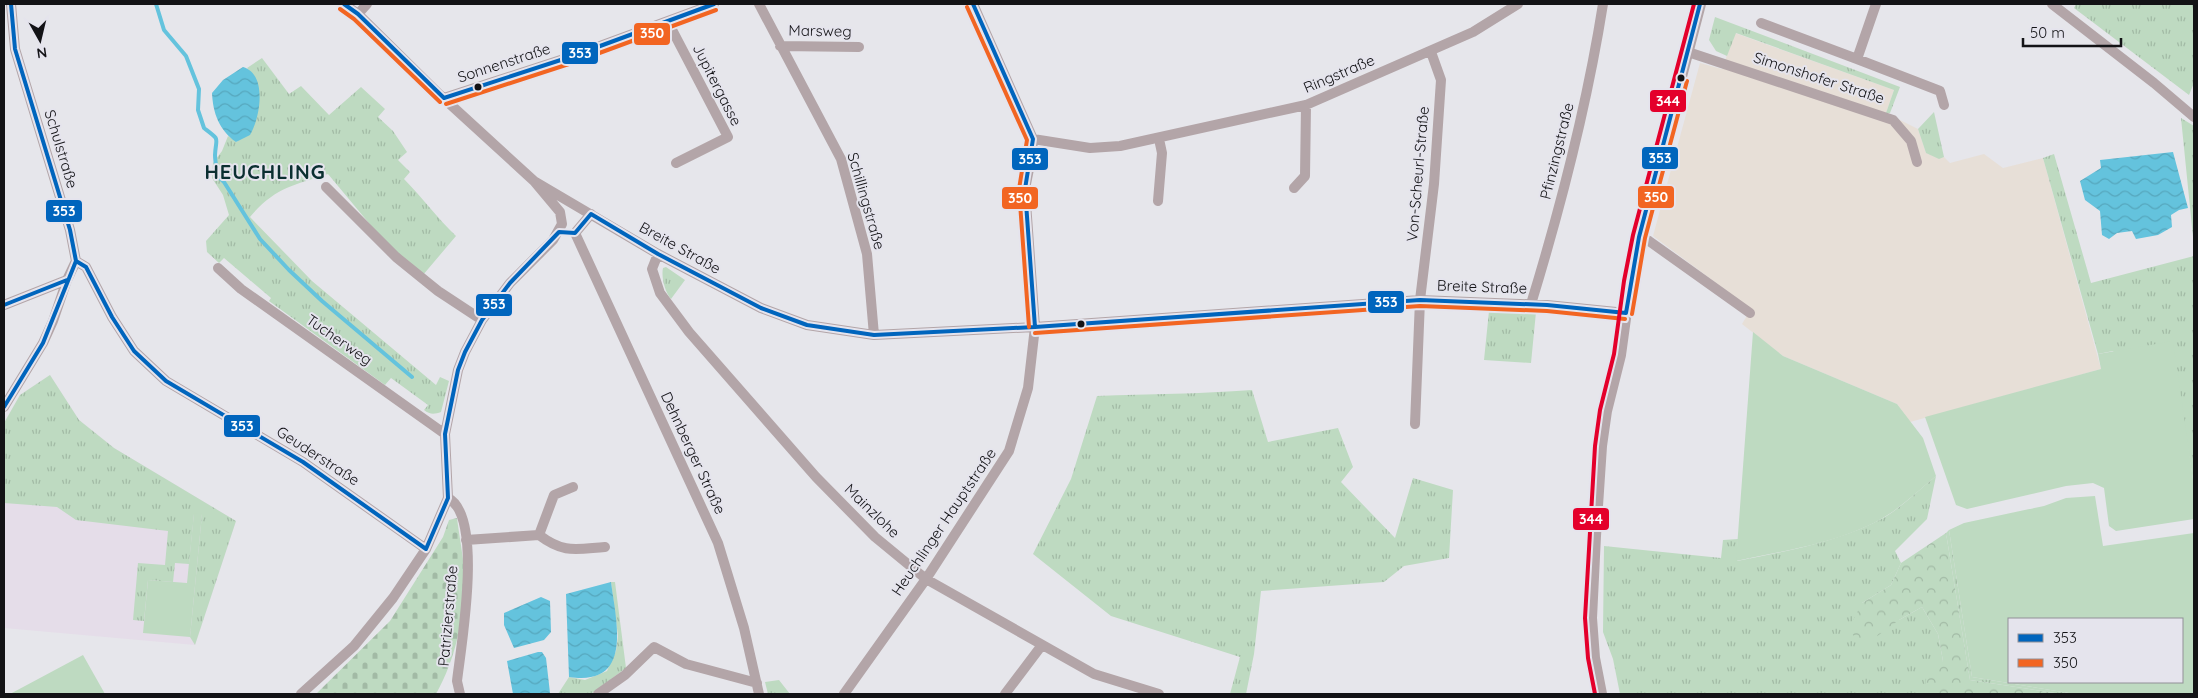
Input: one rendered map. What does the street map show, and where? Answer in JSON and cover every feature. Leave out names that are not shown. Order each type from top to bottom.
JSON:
[{"type":"street","name":"Schulstraße","points":[[11,4],[15,49],[70,230],[76,261]]},
{"type":"street","points":[[301,694],[354,646],[393,598],[426,549],[448,498],[445,434],[458,370],[482,320],[510,283],[558,232],[562,224],[560,212],[534,181],[444,98],[358,14],[344,4]]},
{"type":"street","points":[[358,14],[366,4]]},
{"type":"street","name":"Sonnenstraße","points":[[444,98],[573,56],[714,4]]},
{"type":"street","name":"Schillingstraße","points":[[759,4],[840,160],[867,254],[874,335]]},
{"type":"street","points":[[974,4],[1033,139]]},
{"type":"street","name":"Ringstraße","points":[[1033,139],[1103,148],[1159,139],[1306,105],[1431,52],[1473,32],[1518,4]]},
{"type":"street","name":"Pfinzingstraße","points":[[1531,304],[1551,236],[1582,115],[1603,4]]},
{"type":"street","points":[[1601,694],[1594,658],[1591,618],[1594,536],[1601,446],[1606,411],[1620,355],[1639,237],[1700,4]]},
{"type":"street","points":[[1857,59],[1876,4]]},
{"type":"street","points":[[2052,4],[2194,117]]},
{"type":"street","name":"Jupitergasse","points":[[668,22],[728,137],[676,163]]},
{"type":"street","points":[[1761,23],[1940,91],[1944,105]]},
{"type":"street","name":"Marsweg","points":[[780,46],[859,47]]},
{"type":"street","name":"Von-Scheurl-Straße","points":[[1415,424],[1420,300],[1434,184],[1441,80],[1431,52]]},
{"type":"street","name":"Simonshofer Straße","points":[[1688,52],[1893,120],[1911,141],[1917,162]]},
{"type":"street","points":[[1294,188],[1306,176],[1306,105]]},
{"type":"street","name":"Heuchlinger Hauptstraße","points":[[844,694],[926,578],[1009,451],[1028,388],[1035,327],[1025,189],[1033,139]]},
{"type":"street","points":[[1158,200],[1162,158],[1159,139]]},
{"type":"street","name":"Breite Straße","points":[[534,181],[658,254],[761,308],[807,325],[874,335],[1035,327],[1420,300],[1531,304],[1626,313]]},
{"type":"street","points":[[326,188],[396,257],[438,291],[482,320]]},
{"type":"street","points":[[558,232],[575,233],[591,214]]},
{"type":"street","name":"Dehnberger Straße","points":[[575,233],[718,543],[744,628],[759,694]]},
{"type":"street","points":[[1639,237],[1649,240],[1750,313]]},
{"type":"street","name":"Mainzlohe","points":[[658,254],[652,269],[660,293],[689,332],[816,477],[875,537],[926,578],[1094,674],[1159,694]]},
{"type":"street","points":[[4,407],[43,343],[76,261]]},
{"type":"street","name":"Geuderstraße","points":[[76,261],[86,268],[112,317],[134,352],[166,381],[303,462],[426,549]]},
{"type":"street","name":"Tucherweg","points":[[218,268],[241,289],[445,434]]},
{"type":"street","points":[[4,305],[67,280]]},
{"type":"street","points":[[539,535],[554,495],[573,487]]},
{"type":"street","name":"Patrizierstraße","points":[[448,498],[455,502],[462,514],[466,540],[468,594],[457,681],[460,694]]},
{"type":"street","points":[[466,540],[539,535],[554,546],[568,549],[605,547]]},
{"type":"street","points":[[1005,694],[1042,645]]},
{"type":"street","points":[[598,694],[625,675],[654,647],[686,664],[756,683]]},
{"type":"shaded area","points":[[1735,33],[1894,90],[1886,113],[1918,129],[1926,153],[1939,158],[1944,157],[1950,163],[1984,154],[2003,168],[2043,158],[2101,369],[1910,422],[1897,404],[1783,356],[1742,324],[1751,309],[1653,236],[1700,63],[1722,69]]},
{"type":"shaded area","points":[[50,375],[79,420],[114,448],[236,521],[195,645],[4,628],[4,423],[20,395]]},
{"type":"green space","points":[[2076,4],[2194,4],[2194,83],[2189,95],[2074,8]]},
{"type":"green space","points":[[1715,17],[1900,87],[1890,113],[1886,113],[1894,90],[1736,33],[1727,56],[1716,51],[1709,40]]},
{"type":"green space","points":[[262,58],[289,94],[301,86],[329,115],[361,87],[385,109],[378,117],[393,131],[407,152],[398,160],[410,172],[404,179],[456,236],[423,275],[383,240],[328,174],[285,189],[259,207],[250,217],[312,281],[436,385],[440,377],[449,381],[441,412],[432,414],[426,412],[424,410],[428,405],[391,378],[385,385],[269,301],[271,298],[224,258],[219,263],[207,252],[206,241],[229,215],[223,195],[212,178],[213,163],[222,151],[228,136],[237,142],[255,78],[247,68]]},
{"type":"green space","points":[[1934,112],[1944,157],[1939,159],[1926,153],[1918,129]]},
{"type":"green space","points":[[2181,118],[2194,126],[2194,247]]},
{"type":"green space","points":[[2054,154],[2091,283],[2194,256],[2194,486],[2186,437],[2113,351],[2098,354],[2043,158]]},
{"type":"green space","points":[[666,267],[685,280],[671,299],[663,280],[663,268]]},
{"type":"green space","points":[[1489,311],[1536,312],[1531,363],[1484,360]]},
{"type":"green space","points":[[1753,332],[1783,356],[1897,404],[1923,438],[1936,476],[1893,512],[1852,533],[1793,549],[1736,561]]},
{"type":"green space","points":[[2173,341],[2194,486],[2194,519],[2116,531],[2109,526],[2104,488],[2093,483],[2066,486],[1967,509],[1956,505],[1925,417],[2101,369],[2098,354]]},
{"type":"green space","points":[[50,375],[79,420],[114,448],[236,521],[195,645],[190,637],[202,514],[194,514],[189,564],[175,563],[173,582],[148,580],[144,621],[133,620],[138,563],[165,565],[168,531],[76,520],[57,507],[4,503],[4,423],[20,395]]},
{"type":"green space","points":[[1252,390],[1268,442],[1338,428],[1353,467],[1341,482],[1395,538],[1413,478],[1453,490],[1449,558],[1404,566],[1384,582],[1261,591],[1254,654],[1246,694],[1230,694],[1240,657],[1111,616],[1033,554],[1071,479],[1097,396]]},
{"type":"green space","points":[[1936,476],[1927,519],[1895,551],[1901,563],[1891,585],[1862,603],[1899,620],[1922,607],[1938,634],[1943,661],[1925,693],[1927,694],[1620,694],[1613,659],[1603,632],[1604,546],[1721,558],[1723,540],[1738,539],[1737,561],[1813,545],[1868,526],[1885,517],[1905,503]]},
{"type":"green space","points":[[2095,496],[2103,546],[2194,533],[2194,694],[2075,694],[2008,683],[2183,683],[2183,618],[2008,618],[2008,683],[1972,677],[1949,530],[1964,523],[2044,506],[2066,498]]},
{"type":"green space","points":[[194,513],[202,514],[190,637],[143,633],[148,580],[187,583]]},
{"type":"green space","points":[[457,518],[464,571],[463,603],[454,651],[436,694],[316,694],[390,621],[443,537],[449,520]]},
{"type":"green space","points":[[1949,530],[1972,677],[2075,694],[2061,694],[1970,680],[1946,533]]},
{"type":"green space","points":[[1946,533],[1970,680],[2061,694],[1925,693],[1927,668],[1943,661],[1938,634],[1922,607],[1899,620],[1872,640],[1856,638],[1848,630],[1862,603],[1891,585],[1901,563]]},
{"type":"green space","points":[[611,582],[615,582],[626,668],[591,694],[558,694],[569,677],[585,680],[607,671],[616,651],[618,636]]},
{"type":"green space","points":[[83,655],[105,694],[10,694]]},
{"type":"green space","points":[[779,680],[790,694],[768,694],[765,682]]},
{"type":"water","points":[[243,67],[251,71],[256,78],[260,98],[254,128],[250,135],[236,142],[225,132],[218,120],[212,93],[223,80]]},
{"type":"water","points":[[2173,152],[2188,208],[2179,210],[2171,215],[2172,227],[2158,235],[2136,239],[2132,231],[2117,233],[2109,239],[2102,235],[2100,211],[2085,200],[2080,181],[2101,168],[2100,160]]},
{"type":"water","points":[[611,582],[617,632],[616,648],[612,662],[604,672],[590,677],[569,677],[566,594]]},
{"type":"water","points":[[541,597],[550,601],[551,632],[544,640],[514,648],[504,625],[504,613]]},
{"type":"water","points":[[542,652],[546,658],[550,693],[513,694],[507,661]]},
{"type":"waterway","points":[[156,4],[164,30],[186,56],[199,89],[198,110],[204,128],[216,139],[215,158],[218,176],[224,182],[260,239],[322,301],[412,377]]},
{"type":"transit line","name":"353","points":[[4,407],[43,343],[76,261],[70,230],[15,49],[11,4]]},
{"type":"transit line","name":"353","points":[[344,4],[358,14],[444,98]]},
{"type":"transit line","name":"353","points":[[444,98],[573,56],[714,4]]},
{"type":"transit line","name":"353","points":[[973,4],[1033,139],[1025,189],[1035,327]]},
{"type":"transit line","name":"344","points":[[1595,694],[1588,658],[1585,618],[1595,446],[1600,410],[1614,354],[1624,281],[1633,235],[1694,4]]},
{"type":"transit line","name":"353","points":[[1626,313],[1639,237],[1700,4]]},
{"type":"transit line","name":"350","points":[[967,7],[1027,140],[1019,189],[1029,327]]},
{"type":"transit line","name":"350","points":[[340,9],[354,19],[440,102]]},
{"type":"transit line","name":"350","points":[[446,104],[575,62],[716,10]]},
{"type":"transit line","name":"350","points":[[1632,314],[1645,238],[1687,81]]},
{"type":"transit line","name":"353","points":[[76,261],[86,267],[112,317],[134,351],[166,381],[303,462],[426,549],[448,498],[445,434],[458,370],[465,352],[482,320],[510,283],[559,232],[575,233],[591,214],[658,254],[761,308],[807,325],[874,335],[1035,327],[1420,300],[1547,305],[1626,313]]},
{"type":"transit line","name":"353","points":[[4,305],[67,280]]},
{"type":"transit line","name":"350","points":[[1035,333],[1420,306],[1547,311],[1625,319]]},
{"type":"district","name":"HEUCHLING","points":[[265,172]]}]
